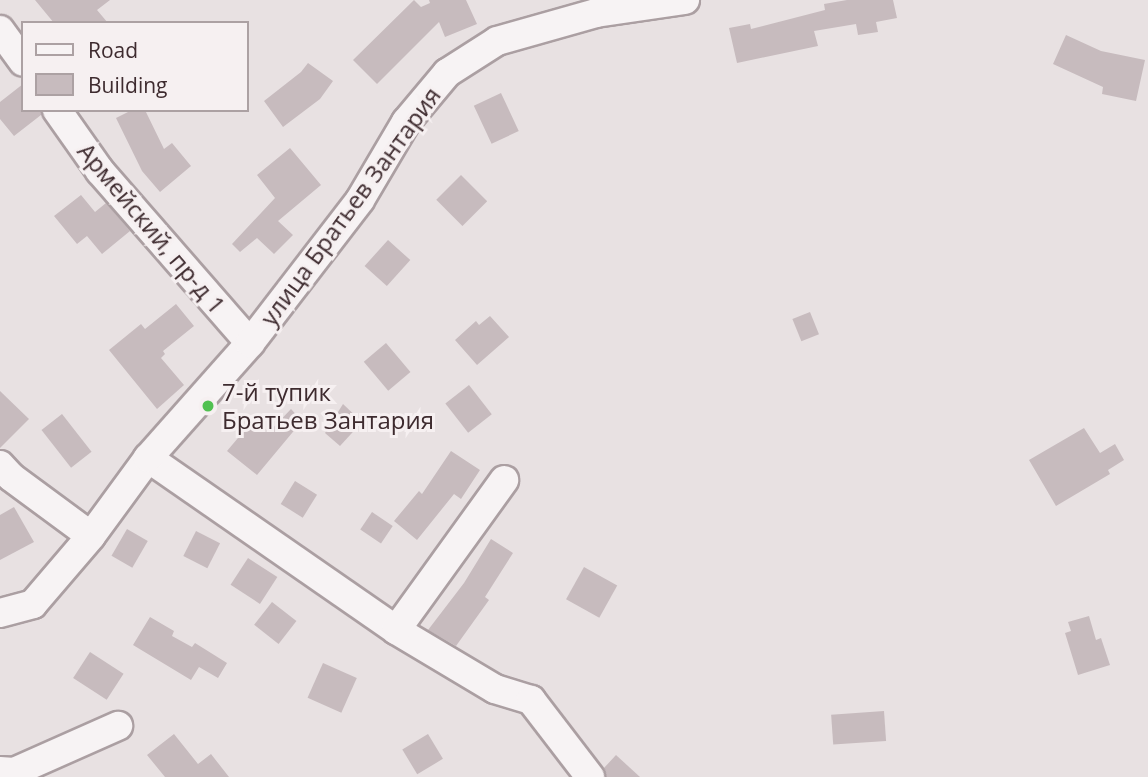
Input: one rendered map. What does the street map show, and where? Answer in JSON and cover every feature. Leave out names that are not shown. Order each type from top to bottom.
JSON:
[{"type":"street","name":"улица Братьев Зантария","points":[[0,613],[33,604],[92,536],[148,458],[250,343],[360,201],[406,122],[447,73],[497,41],[596,13],[685,0]]},
{"type":"street","points":[[0,30],[21,59]]},
{"type":"street","name":"Армейский, пр-д 1","points":[[58,112],[100,171],[250,343]]},
{"type":"street","points":[[148,458],[396,630],[495,689],[531,700],[590,777]]},
{"type":"street","points":[[0,465],[11,477],[92,536]]},
{"type":"street","points":[[396,630],[504,480]]},
{"type":"street","points":[[0,771],[14,772],[118,726]]},
{"type":"building","points":[[35,0],[110,0],[97,10],[106,21],[52,21]]},
{"type":"building","points":[[414,0],[421,7],[430,3],[429,0],[466,0],[477,24],[445,37],[439,22],[377,84],[353,60]]},
{"type":"building","points":[[847,0],[893,0],[897,18],[876,22],[878,32],[858,35],[856,24],[814,31],[818,46],[737,63],[729,28],[750,24],[751,29],[825,10],[824,4]]},
{"type":"building","points":[[1066,35],[1101,51],[1145,60],[1136,101],[1102,94],[1103,87],[1053,64]]},
{"type":"building","points":[[308,63],[333,81],[320,99],[283,127],[264,101],[301,72]]},
{"type":"building","points":[[21,86],[21,112],[41,112],[41,115],[14,136],[0,119],[0,102]]},
{"type":"building","points":[[501,93],[519,131],[492,144],[474,106]]},
{"type":"building","points":[[128,112],[146,112],[164,149],[172,143],[191,166],[160,192],[142,171],[116,118]]},
{"type":"building","points":[[290,148],[321,185],[278,221],[293,235],[274,254],[257,238],[240,252],[232,244],[275,198],[257,175]]},
{"type":"building","points":[[461,175],[487,201],[462,226],[436,200]]},
{"type":"building","points":[[81,195],[95,212],[106,203],[130,231],[102,254],[87,236],[77,244],[54,216]]},
{"type":"building","points":[[388,240],[410,260],[387,286],[365,266]]},
{"type":"building","points":[[176,304],[194,326],[163,351],[165,354],[161,358],[184,385],[157,409],[109,350],[141,324],[145,329]]},
{"type":"building","points":[[810,312],[819,334],[801,341],[792,319]]},
{"type":"building","points":[[490,316],[509,337],[477,365],[455,340],[476,321],[479,325]]},
{"type":"building","points":[[386,343],[410,372],[388,391],[364,362]]},
{"type":"building","points":[[469,385],[492,414],[468,433],[445,403]]},
{"type":"building","points":[[0,391],[29,419],[0,448]]},
{"type":"building","points":[[343,404],[362,422],[340,446],[325,433]]},
{"type":"building","points":[[291,409],[302,421],[257,475],[227,451],[254,419],[269,432]]},
{"type":"building","points":[[62,414],[92,452],[71,468],[42,430]]},
{"type":"building","points":[[1084,428],[1100,453],[1115,444],[1124,460],[1108,470],[1110,474],[1056,506],[1029,460]]},
{"type":"building","points":[[451,451],[480,470],[461,499],[454,494],[417,540],[394,521],[419,491],[422,494]]},
{"type":"building","points":[[295,481],[317,495],[303,518],[281,504]]},
{"type":"building","points":[[14,507],[34,542],[0,560],[0,515]]},
{"type":"building","points":[[372,512],[393,526],[381,543],[360,529]]},
{"type":"building","points":[[127,529],[148,541],[132,568],[111,556]]},
{"type":"building","points":[[196,531],[220,543],[207,568],[183,556]]},
{"type":"building","points":[[491,539],[513,553],[485,597],[489,600],[456,646],[428,630],[464,583]]},
{"type":"building","points":[[248,558],[277,577],[260,604],[231,585]]},
{"type":"building","points":[[584,567],[617,585],[599,618],[566,599]]},
{"type":"building","points":[[272,602],[296,621],[279,644],[254,625]]},
{"type":"building","points":[[1089,616],[1096,640],[1101,638],[1110,665],[1078,675],[1065,633],[1071,631],[1068,622]]},
{"type":"building","points":[[150,617],[174,631],[172,636],[192,647],[195,643],[227,663],[218,678],[199,667],[191,680],[133,645]]},
{"type":"building","points":[[90,652],[124,674],[107,700],[73,678]]},
{"type":"building","points":[[323,663],[357,678],[341,713],[308,698]]},
{"type":"building","points":[[884,711],[886,741],[833,745],[831,715]]},
{"type":"building","points":[[174,734],[198,764],[211,754],[229,777],[165,777],[147,755]]},
{"type":"building","points":[[428,734],[443,759],[417,774],[402,749]]},
{"type":"building","points":[[616,755],[640,777],[606,777],[604,768]]},
{"type":"place","name":"7-й тупик Братьев Зантария","points":[[208,406]]}]
